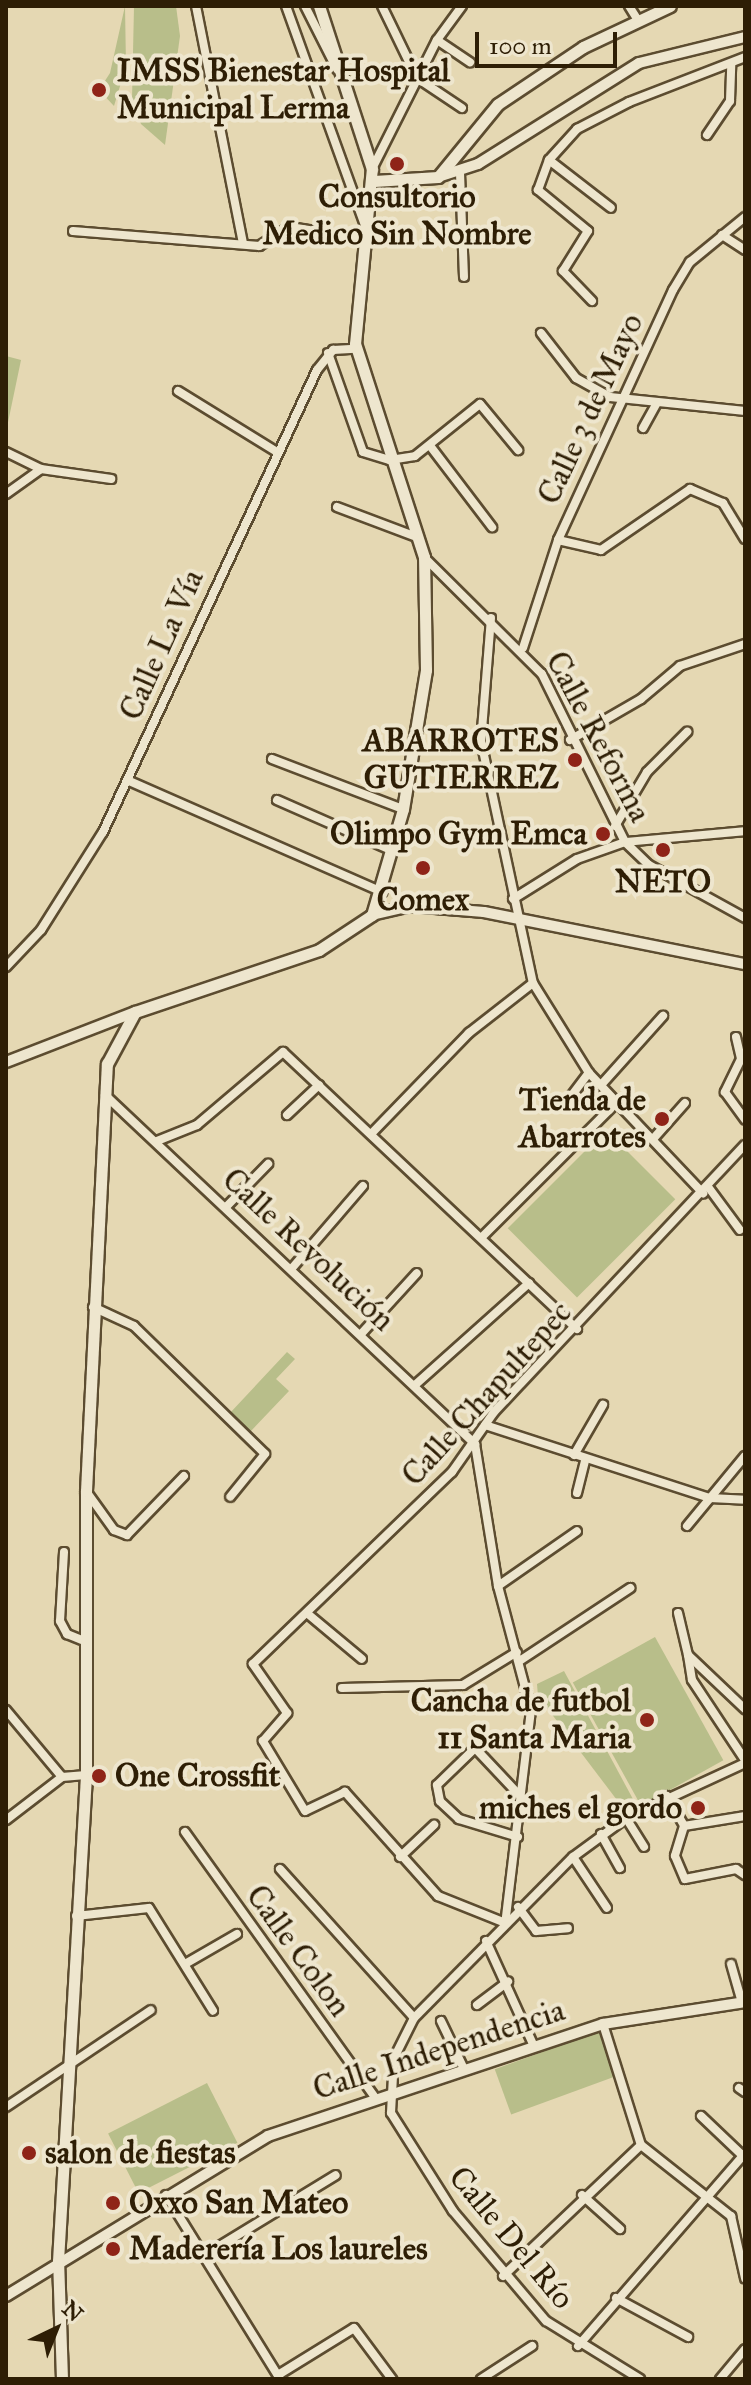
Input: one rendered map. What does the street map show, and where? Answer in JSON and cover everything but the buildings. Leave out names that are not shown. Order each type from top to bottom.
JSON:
[{"type":"main road","points":[[62,2379],[58,2261],[72,2060],[74,1916],[86,1775],[82,1640],[86,1491],[104,1094],[112,1048],[135,1012],[319,950],[372,915],[382,892],[403,809],[426,670],[424,557],[355,349],[373,175],[345,77],[319,6]]},
{"type":"main road","points":[[373,175],[438,177],[498,104],[637,19],[670,6]]},
{"type":"street","points":[[196,6],[243,243]]},
{"type":"street","points":[[73,231],[243,243],[268,243],[290,227],[366,235],[286,6]]},
{"type":"street","points":[[305,6],[326,56],[345,77]]},
{"type":"street","points":[[382,6],[417,78],[462,108]]},
{"type":"street","points":[[373,175],[437,40],[462,6]]},
{"type":"street","points":[[629,6],[637,19]]},
{"type":"street","points":[[438,177],[460,173],[639,63],[745,37]]},
{"type":"street","points":[[437,40],[470,62]]},
{"type":"street","points":[[592,301],[563,271],[588,231],[538,190],[549,160],[577,129],[745,57]]},
{"type":"street","points":[[707,135],[730,101],[731,65]]},
{"type":"street","points":[[549,160],[611,208]]},
{"type":"street","points":[[460,173],[464,277]]},
{"type":"street","name":"Calle 3 de Mayo","points":[[523,648],[558,540],[673,290],[722,235],[745,217]]},
{"type":"street","points":[[722,235],[745,250]]},
{"type":"street","points":[[541,333],[576,378],[621,399],[745,411]]},
{"type":"street","points":[[355,349],[328,353],[357,447],[390,460],[431,447],[480,404],[518,450]]},
{"type":"street","name":"Calle La Vía","points":[[6,967],[72,887],[127,780],[277,452],[328,353]]},
{"type":"street","points":[[178,391],[277,452]]},
{"type":"street","points":[[643,428],[657,403]]},
{"type":"street","points":[[431,447],[492,527]]},
{"type":"street","points":[[6,452],[41,469],[111,479]]},
{"type":"street","points":[[6,494],[41,469]]},
{"type":"street","points":[[558,540],[601,550],[690,489],[723,503],[745,539]]},
{"type":"street","points":[[337,507],[417,537]]},
{"type":"street","name":"Calle Reforma","points":[[424,557],[523,648],[625,842],[649,865],[745,918]]},
{"type":"street","points":[[491,618],[481,741],[533,983],[589,1073],[706,1190],[740,1230]]},
{"type":"street","points":[[570,740],[641,699],[680,666],[745,644]]},
{"type":"street","points":[[615,826],[647,772],[687,732]]},
{"type":"street","points":[[272,759],[403,809]]},
{"type":"street","points":[[127,780],[382,892]]},
{"type":"street","points":[[277,800],[393,852]]},
{"type":"street","points":[[513,899],[577,859],[625,842],[745,831]]},
{"type":"street","points":[[372,915],[433,906],[519,918],[745,964]]},
{"type":"street","points":[[371,1134],[469,1033],[533,983]]},
{"type":"street","points":[[6,1062],[135,1012]]},
{"type":"street","points":[[601,1085],[663,1016]]},
{"type":"street","points":[[736,1037],[741,1059],[725,1092],[745,1120]]},
{"type":"street","points":[[157,1141],[197,1125],[282,1052],[577,1329]]},
{"type":"street","points":[[566,1103],[589,1073]]},
{"type":"street","points":[[287,1115],[319,1085]]},
{"type":"street","name":"Calle Revolución","points":[[104,1094],[293,1267],[475,1444]]},
{"type":"street","points":[[482,1237],[616,1103]]},
{"type":"street","points":[[653,1139],[685,1103]]},
{"type":"street","name":"Calle Chapultepec","points":[[400,1857],[345,1792],[305,1811],[263,1740],[287,1713],[253,1664],[308,1614],[475,1444],[485,1425],[745,1145]]},
{"type":"street","points":[[227,1206],[268,1164]]},
{"type":"street","points":[[293,1267],[363,1186]]},
{"type":"street","points":[[362,1333],[417,1273]]},
{"type":"street","points":[[415,1385],[529,1283]]},
{"type":"street","points":[[93,1306],[134,1326],[265,1454],[230,1497]]},
{"type":"street","points":[[574,1455],[603,1405]]},
{"type":"street","points":[[485,1425],[585,1460],[710,1498],[745,1500]]},
{"type":"street","points":[[475,1444],[498,1586],[531,1710],[524,1800],[504,1920]]},
{"type":"street","points":[[687,1526],[745,1456]]},
{"type":"street","points":[[577,1493],[585,1460]]},
{"type":"street","points":[[86,1491],[114,1530],[127,1535],[184,1476]]},
{"type":"street","points":[[498,1586],[577,1531]]},
{"type":"street","points":[[64,1552],[60,1621],[67,1634],[82,1640]]},
{"type":"street","points":[[342,1688],[463,1685],[519,1656],[630,1588]]},
{"type":"street","points":[[391,2092],[394,2058],[414,2018],[504,1920],[601,1834],[667,1796],[745,1762],[692,1680],[678,1613]]},
{"type":"street","points":[[308,1614],[362,1659]]},
{"type":"street","points":[[688,1655],[745,1709]]},
{"type":"street","points":[[6,1710],[62,1777]]},
{"type":"street","points":[[518,1837],[459,1819],[440,1801],[437,1785],[475,1748],[524,1800]]},
{"type":"street","points":[[6,1820],[62,1777],[86,1775]]},
{"type":"street","points":[[667,1796],[684,1826],[675,1856],[685,1879],[736,1869],[745,1875]]},
{"type":"street","points":[[684,1826],[745,1816]]},
{"type":"street","points":[[626,1818],[644,1847]]},
{"type":"street","points":[[434,1825],[400,1857],[438,1896],[504,1920]]},
{"type":"street","name":"Calle Colon","points":[[185,1832],[374,2096]]},
{"type":"street","points":[[601,1834],[620,1868]]},
{"type":"street","points":[[573,1857],[607,1908]]},
{"type":"street","points":[[280,1869],[414,2018]]},
{"type":"street","points":[[518,1907],[536,1931],[568,1928]]},
{"type":"street","points":[[74,1916],[149,1908],[213,2011]]},
{"type":"street","points":[[185,1964],[237,1934]]},
{"type":"street","points":[[486,1941],[508,1982],[533,2044]]},
{"type":"street","points":[[731,1964],[744,2002]]},
{"type":"street","points":[[477,2005],[508,1982]]},
{"type":"street","name":"Calle Independencia","points":[[6,2296],[166,2195],[268,2136],[374,2096],[603,2024],[744,2002]]},
{"type":"street","points":[[6,2107],[151,2010]]},
{"type":"street","points":[[441,2021],[463,2067]]},
{"type":"street","points":[[603,2024],[641,2145],[735,2221],[745,2278]]},
{"type":"street","name":"Calle Del Río","points":[[391,2092],[391,2113],[426,2174],[503,2276],[578,2346],[640,2379]]},
{"type":"street","points":[[578,2346],[704,2195],[744,2155],[701,2116]]},
{"type":"street","points":[[503,2276],[582,2195],[641,2145]]},
{"type":"street","points":[[205,2255],[336,2175]]},
{"type":"street","points":[[166,2195],[279,2377],[354,2328],[392,2379]]},
{"type":"street","points":[[582,2195],[620,2229]]},
{"type":"street","points":[[616,2298],[688,2337]]},
{"type":"street","points":[[481,2379],[532,2346]]},
{"type":"street","points":[[720,2379],[745,2349]]},
{"type":"green space","points":[[125,6],[126,66],[114,106],[99,90],[110,73]]},
{"type":"green space","points":[[134,6],[176,6],[180,36],[165,145],[141,124],[132,100]]},
{"type":"green space","points":[[6,356],[21,360],[6,432]]},
{"type":"green space","points":[[606,1130],[675,1199],[577,1298],[508,1228]]},
{"type":"green space","points":[[287,1352],[295,1359],[276,1379],[289,1391],[250,1432],[230,1413]]},
{"type":"green space","name":"Cancha de futbol 11 Santa Maria","points":[[655,1637],[723,1760],[641,1806],[573,1683]]},
{"type":"green space","points":[[564,1671],[634,1801],[623,1808],[538,1696],[537,1684]]},
{"type":"green space","points":[[600,2031],[616,2076],[511,2114],[495,2069]]},
{"type":"green space","points":[[207,2083],[237,2143],[139,2193],[108,2133]]},
{"type":"place","name":"IMSS Bienestar Hospital Municipal Lerma","points":[[99,90]]},
{"type":"place","name":"Consultorio Medico Sin Nombre","points":[[397,164]]},
{"type":"place","name":"ABARROTES GUTIERREZ","points":[[575,760]]},
{"type":"place","name":"Olimpo Gym Emca","points":[[603,834]]},
{"type":"place","name":"NETO","points":[[663,850]]},
{"type":"place","name":"Comex","points":[[423,868]]},
{"type":"place","name":"Tienda de Abarrotes","points":[[662,1119]]},
{"type":"place","name":"Cancha de futbol 11 Santa Maria","points":[[647,1720]]},
{"type":"place","name":"One Crossfit","points":[[99,1776]]},
{"type":"place","name":"miches el gordo","points":[[698,1808]]},
{"type":"place","name":"salon de fiestas","points":[[29,2153]]},
{"type":"place","name":"Oxxo San Mateo","points":[[113,2203]]},
{"type":"place","name":"Maderería Los laureles","points":[[113,2249]]}]
